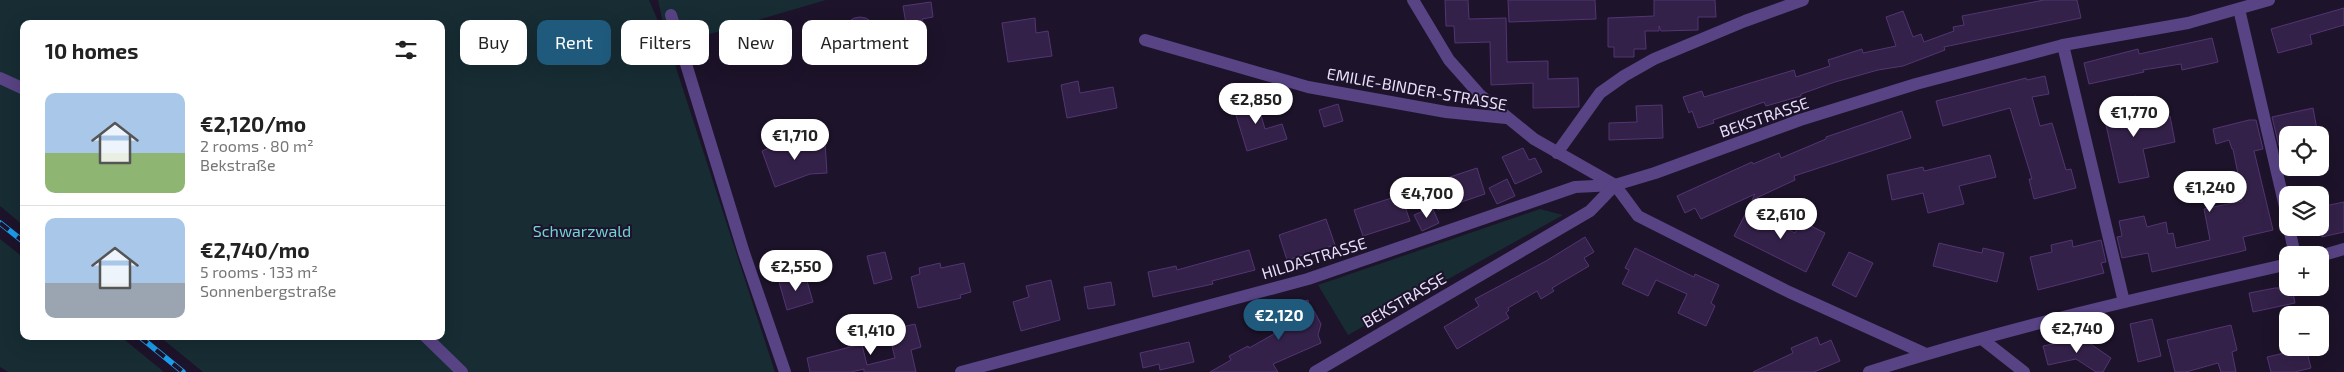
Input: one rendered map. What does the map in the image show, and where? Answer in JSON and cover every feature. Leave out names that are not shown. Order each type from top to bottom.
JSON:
[{"type":"street","points":[[1413,0],[1450,60],[1480,95],[1506,118]]},
{"type":"street","points":[[1557,153],[1600,93],[1624,76],[1654,59],[1745,21],[1803,0]]},
{"type":"street","name":"BEKSTRASSE","points":[[1315,372],[1590,211],[1615,185],[1800,120],[1916,84],[2063,45],[2188,23],[2269,0]]},
{"type":"street","points":[[2239,8],[2280,186]]},
{"type":"street","points":[[671,15],[744,253],[785,372]]},
{"type":"street","name":"EMILIE-BINDER-STRASSE","points":[[1145,40],[1308,87],[1446,112],[1506,118],[1534,139],[1615,185],[1638,216],[1789,292],[1926,354]]},
{"type":"street","points":[[2063,45],[2124,302]]},
{"type":"street","points":[[0,78],[20,87]]},
{"type":"street","name":"HILDASTRASSE","points":[[961,372],[1308,279],[1575,187],[1615,185]]},
{"type":"street","points":[[2329,253],[2344,249]]},
{"type":"street","points":[[1869,372],[1926,354],[2124,302],[2279,266]]},
{"type":"street","points":[[1982,339],[2024,372]]},
{"type":"street","points":[[429,340],[462,372]]},
{"type":"green space","name":"Schwarzwald","points":[[0,0],[649,0],[658,20],[621,20],[621,65],[675,65],[775,372],[203,372],[164,340],[445,340],[445,20],[20,20],[20,223],[0,206]]},
{"type":"green space","name":"Schwarzwald","points":[[658,0],[826,0],[758,20],[719,20],[719,31],[709,34],[709,20],[662,20]]},
{"type":"green space","points":[[1540,209],[1563,215],[1348,335],[1318,285]]},
{"type":"green space","points":[[0,239],[20,255],[20,340],[125,340],[164,372],[8,372],[0,367]]},
{"type":"building","points":[[1445,0],[1468,0],[1469,19],[1506,18],[1507,62],[1548,61],[1548,79],[1578,78],[1579,107],[1533,108],[1533,83],[1491,85],[1490,42],[1455,43],[1454,26],[1446,26]]},
{"type":"building","points":[[1508,0],[1595,0],[1596,19],[1509,22]]},
{"type":"building","points":[[1654,0],[1715,0],[1716,17],[1698,17],[1698,30],[1661,31],[1659,26],[1659,31],[1645,31],[1646,49],[1634,49],[1634,57],[1614,57],[1614,47],[1608,47],[1608,18],[1654,16]]},
{"type":"building","points":[[2044,0],[2077,0],[2081,18],[1944,47],[1945,50],[1903,66],[1878,70],[1835,82],[1801,94],[1801,96],[1766,106],[1764,102],[1713,120],[1714,123],[1698,128],[1692,111],[1689,113],[1683,97],[1702,91],[1704,97],[1794,70],[1796,77],[1830,66],[1828,60],[1862,49],[1863,53],[1896,46],[1886,17],[1903,11],[1913,37],[1921,34],[1924,42],[1954,31],[1953,27],[1964,25],[1962,16]]},
{"type":"building","points":[[931,2],[933,17],[922,20],[905,20],[903,6]]},
{"type":"building","points":[[2344,8],[2344,25],[2310,35],[2312,44],[2278,53],[2271,29]]},
{"type":"building","points":[[860,17],[868,20],[852,20]]},
{"type":"building","points":[[1035,18],[1036,33],[1048,31],[1052,56],[1008,62],[1002,23]]},
{"type":"building","points":[[2212,38],[2218,62],[2182,70],[2181,64],[2143,70],[2144,72],[2089,84],[2084,63],[2138,49],[2139,54]]},
{"type":"building","points":[[2045,76],[2049,94],[2032,97],[2040,126],[2052,123],[2066,170],[2071,169],[2076,188],[2034,199],[2029,179],[2032,179],[2010,108],[1943,126],[1936,101],[2026,78],[2027,80]]},
{"type":"building","points":[[1078,81],[1080,93],[1113,87],[1117,108],[1067,118],[1061,85]]},
{"type":"building","points":[[1255,95],[1265,129],[1282,124],[1287,139],[1247,151],[1232,102]]},
{"type":"building","points":[[2136,96],[2142,122],[2170,116],[2175,142],[2143,149],[2149,177],[2119,183],[2102,107]]},
{"type":"building","points":[[1338,104],[1343,121],[1324,127],[1319,110]]},
{"type":"building","points":[[1662,105],[1663,138],[1609,140],[1609,123],[1637,122],[1636,106]]},
{"type":"building","points":[[2313,108],[2316,126],[2279,126],[2279,146],[2272,117]]},
{"type":"building","points":[[1902,111],[1911,138],[1794,176],[1795,180],[1752,200],[1755,194],[1701,219],[1695,208],[1685,213],[1677,196],[1752,162],[1753,164],[1779,153],[1781,158],[1826,139],[1826,137]]},
{"type":"building","points":[[2256,120],[2263,149],[2254,151],[2273,230],[2243,237],[2246,250],[2152,272],[2148,253],[2122,258],[2117,237],[2122,236],[2119,221],[2144,216],[2147,227],[2166,222],[2168,234],[2173,233],[2176,248],[2210,240],[2204,209],[2242,201],[2233,149],[2229,140],[2216,144],[2213,129]]},
{"type":"building","points":[[825,142],[827,173],[810,174],[775,187],[762,151],[776,145]]},
{"type":"building","points":[[1523,148],[1529,160],[1535,158],[1542,172],[1515,184],[1502,157]]},
{"type":"building","points":[[1990,155],[1996,177],[1959,186],[1964,204],[1928,213],[1923,193],[1892,200],[1887,175],[1923,167],[1924,171]]},
{"type":"building","points":[[1477,168],[1485,194],[1438,210],[1429,184]]},
{"type":"building","points":[[1507,179],[1515,196],[1497,204],[1489,188]]},
{"type":"building","points":[[1401,195],[1410,221],[1363,236],[1354,210]]},
{"type":"building","points":[[2344,202],[2344,232],[2329,235],[2329,205]]},
{"type":"building","points":[[1432,207],[1439,223],[1422,231],[1414,215]]},
{"type":"building","points":[[1748,209],[1795,233],[1801,221],[1825,233],[1806,272],[1734,236]]},
{"type":"building","points":[[1326,219],[1335,245],[1287,260],[1279,235]]},
{"type":"building","points":[[1585,237],[1594,252],[1584,258],[1589,266],[1552,288],[1554,291],[1541,299],[1537,291],[1508,308],[1509,310],[1506,313],[1509,318],[1457,349],[1444,327],[1479,306],[1475,299],[1546,261]]},
{"type":"building","points":[[2072,240],[2073,247],[2101,240],[2106,262],[2101,263],[2104,273],[2038,290],[2030,257],[2052,252],[2051,245]]},
{"type":"building","points":[[1939,243],[1982,253],[1983,248],[2004,253],[1997,282],[1933,266]]},
{"type":"building","points":[[1635,248],[1694,277],[1695,274],[1719,285],[1711,303],[1715,306],[1706,326],[1678,313],[1687,294],[1656,280],[1648,296],[1622,284],[1629,270],[1625,268]]},
{"type":"building","points":[[1249,250],[1255,270],[1212,281],[1213,284],[1153,297],[1148,272],[1176,266],[1177,270]]},
{"type":"building","points":[[885,252],[892,279],[874,284],[867,256]]},
{"type":"building","points":[[1849,252],[1873,263],[1856,297],[1832,285]]},
{"type":"building","points":[[940,263],[941,268],[964,263],[971,292],[960,295],[961,298],[918,308],[911,277],[920,274],[919,268]]},
{"type":"building","points":[[805,274],[813,302],[787,310],[779,282]]},
{"type":"building","points":[[1051,280],[1060,320],[1021,331],[1013,302],[1029,297],[1026,286]]},
{"type":"building","points":[[1111,282],[1115,305],[1088,309],[1084,287]]},
{"type":"building","points":[[2279,288],[2279,296],[2294,296],[2295,303],[2253,312],[2249,293]]},
{"type":"building","points":[[1308,300],[1310,312],[1314,311],[1321,324],[1318,335],[1321,343],[1273,364],[1278,372],[1210,372],[1231,360],[1229,356],[1248,346],[1249,348],[1274,334],[1277,322],[1272,311]]},
{"type":"building","points":[[2152,319],[2161,356],[2138,362],[2130,324]]},
{"type":"building","points":[[915,324],[921,347],[911,350],[916,372],[864,372],[864,369],[851,372],[810,372],[807,358],[854,346],[862,345],[867,365],[895,358],[888,330]]},
{"type":"building","points":[[2231,325],[2237,350],[2232,352],[2236,372],[2221,372],[2218,363],[2186,372],[2175,372],[2167,340]]},
{"type":"building","points":[[1817,337],[1820,345],[1831,340],[1840,361],[1814,372],[1753,372],[1793,353],[1791,348]]},
{"type":"building","points":[[2082,338],[2111,358],[2103,372],[2096,372],[2076,359],[2048,365],[2043,346]]},
{"type":"building","points":[[1189,342],[1194,362],[1160,370],[1159,364],[1143,368],[1140,353]]},
{"type":"building","points":[[2279,354],[2279,356],[2308,356],[2311,368],[2295,372],[2271,372],[2267,357]]},
{"type":"railway","points":[[0,223],[20,239]]},
{"type":"railway","points":[[144,340],[183,372]]}]
